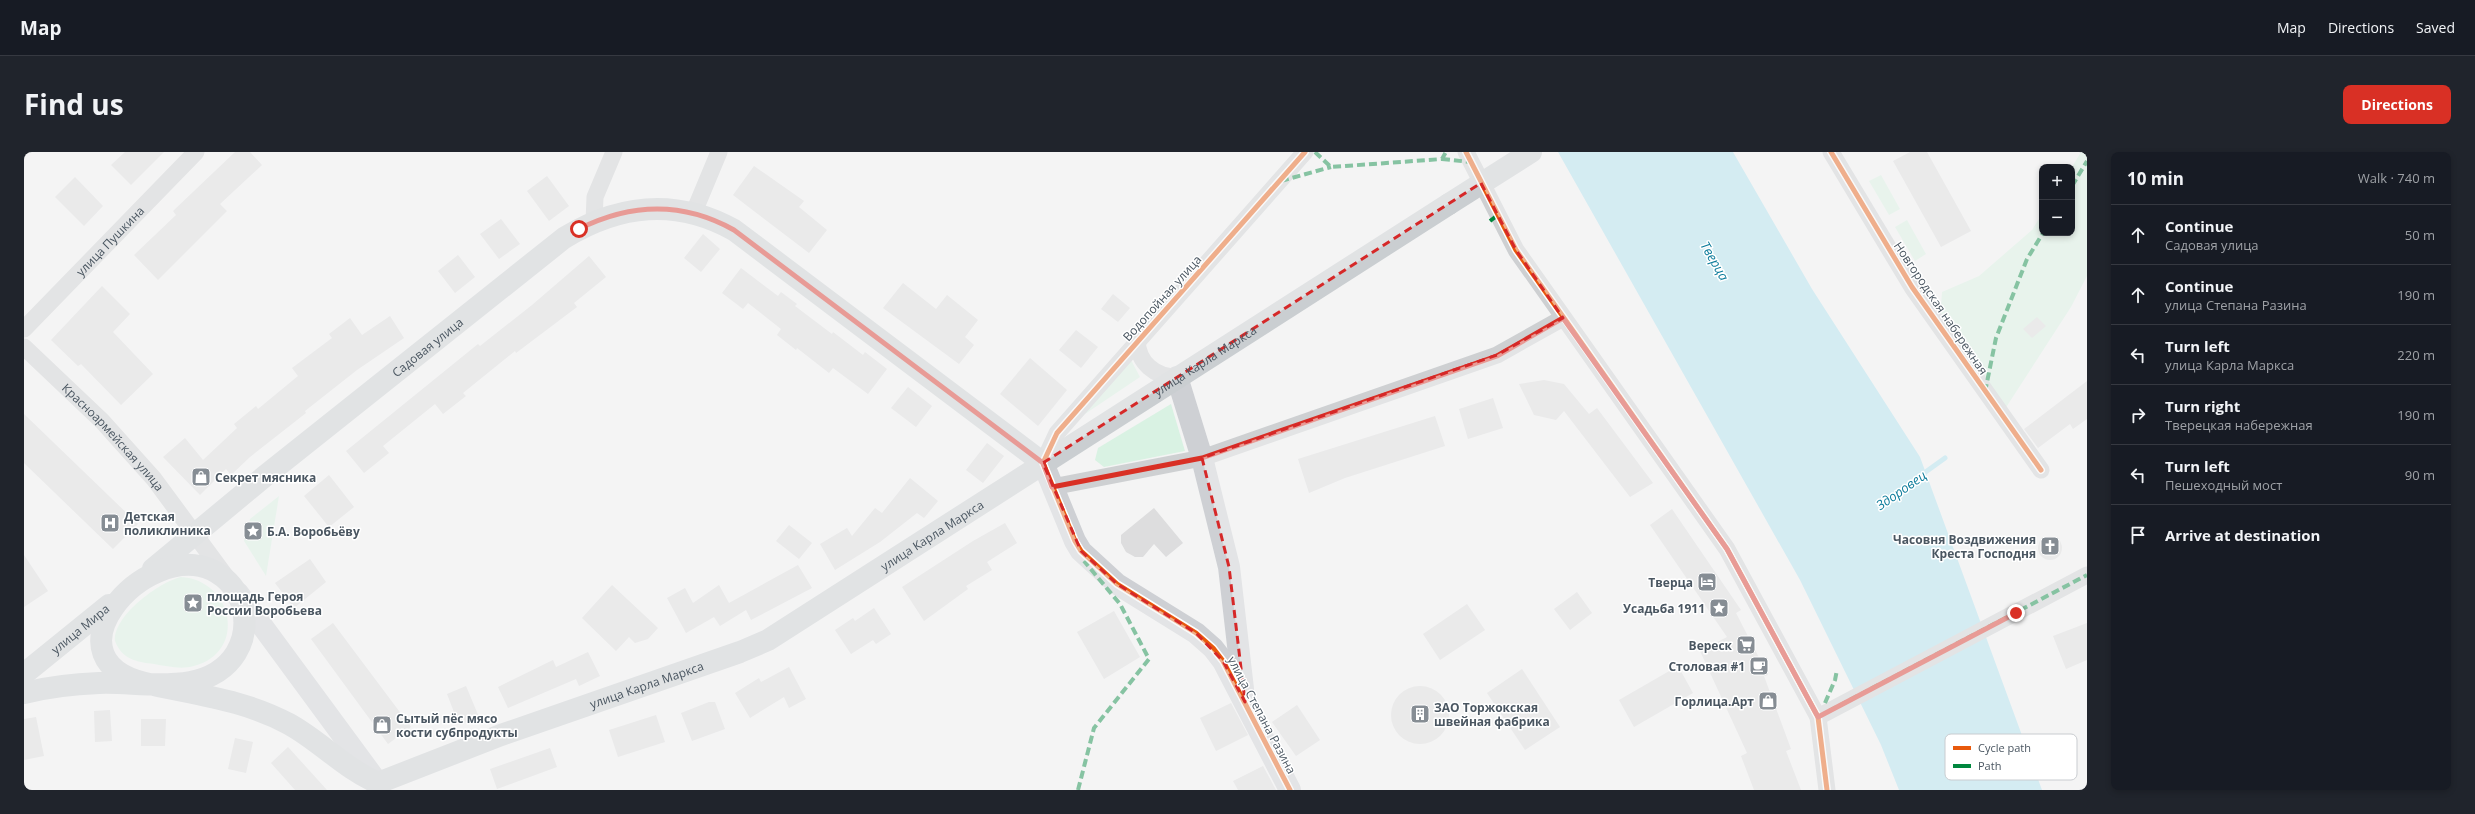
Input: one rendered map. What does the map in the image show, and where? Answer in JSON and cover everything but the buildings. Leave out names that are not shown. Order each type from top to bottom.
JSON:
[{"type":"main road","name":"улица Карла Маркса","points":[[380,787],[501,735],[759,645],[1530,152]]},
{"type":"main road","name":"Садовая улица","points":[[135,584],[564,238],[594,222],[622,213],[651,209],[694,212]]},
{"type":"main road","points":[[694,212],[722,223],[746,238],[1043,463]]},
{"type":"main road","points":[[24,693],[100,683],[154,685],[204,679],[228,663],[238,648],[244,632],[244,614],[236,591],[214,571],[191,564],[166,568],[135,584],[102,624],[101,646],[105,658],[116,671],[136,681],[154,685],[236,703],[270,715],[303,733],[364,778],[380,787]]},
{"type":"main road","name":"улица Мира","points":[[24,674],[135,584]]},
{"type":"street","name":"улица Пушкина","points":[[24,329],[196,152]]},
{"type":"street","points":[[594,222],[595,197],[614,152]]},
{"type":"street","points":[[694,212],[718,152]]},
{"type":"street","name":"Водопойная улица","points":[[1043,463],[1057,434],[1137,340],[1305,152]]},
{"type":"street","points":[[1466,152],[1516,250],[1727,549],[1824,714],[1827,790]]},
{"type":"street","name":"Новгородская набережная","points":[[1831,152],[1912,287],[2041,470]]},
{"type":"street","points":[[1052,487],[1202,458],[1497,356],[1563,318]]},
{"type":"street","points":[[1137,340],[1141,358],[1148,368],[1164,376],[1177,377]]},
{"type":"street","name":"Красноармейская улица","points":[[24,347],[102,421],[165,491],[236,591]]},
{"type":"street","name":"улица Степана Разина","points":[[1177,377],[1202,458],[1229,567],[1245,702]]},
{"type":"street","name":"улица Степана Разина","points":[[1043,463],[1052,487],[1081,551],[1117,584],[1196,633],[1223,661],[1290,790]]},
{"type":"street","points":[[1824,714],[2087,575]]},
{"type":"street","points":[[236,591],[380,787]]},
{"type":"highlighted area","points":[[1481,183],[1516,250],[1563,318],[1497,355],[1202,458],[1229,567],[1245,702],[1223,661],[1196,633],[1117,584],[1081,551],[1043,463]]},
{"type":"green space","points":[[2081,152],[2087,152],[2087,276],[2071,307],[2005,409],[1940,320],[1942,292],[1979,276],[2032,230],[2039,219],[2039,236],[2075,236],[2074,164]]},
{"type":"green space","points":[[1881,175],[1900,209],[1889,215],[1869,181]]},
{"type":"green space","points":[[1907,220],[1926,254],[1915,261],[1895,227]]},
{"type":"green space","points":[[1131,360],[1140,377],[1079,418]]},
{"type":"green space","points":[[1171,404],[1185,451],[1104,467],[1095,460],[1098,448]]},
{"type":"green space","points":[[279,496],[266,576],[244,541],[250,519]]},
{"type":"green space","points":[[181,577],[199,581],[213,590],[222,603],[227,617],[227,632],[222,647],[211,658],[194,666],[184,668],[136,661],[126,656],[115,641],[116,631],[121,621],[129,611],[150,593],[172,580]]},
{"type":"water","points":[[1558,152],[1733,152],[1812,289],[1920,457],[2021,734],[1945,734],[1945,780],[2038,780],[2042,790],[1899,790],[1881,745],[1800,580]]},
{"type":"waterway","name":"Здоровец","points":[[1920,476],[1945,458]]},
{"type":"marked path","points":[[1315,152],[1331,167],[1442,159],[1446,152]]},
{"type":"marked path","points":[[1442,159],[1470,162]]},
{"type":"marked path","points":[[2075,181],[2087,161]]},
{"type":"marked path","points":[[1281,181],[1331,167]]},
{"type":"marked path","points":[[1490,221],[1498,215]]},
{"type":"marked path","points":[[1985,392],[1996,338],[2027,259],[2041,236]]},
{"type":"marked path","points":[[1078,790],[1094,728],[1149,659],[1120,604],[1084,561]]},
{"type":"marked path","points":[[1829,711],[2087,575]]},
{"type":"marked path","points":[[1825,703],[1835,680],[1837,670]]},
{"type":"cycle path","points":[[1290,790],[1223,661],[1213,648],[1196,633],[1117,584],[1081,551],[1075,541],[1043,463],[1057,433],[1305,152]]},
{"type":"cycle path","points":[[1466,152],[1516,250],[1727,549],[1818,717],[1827,790]]},
{"type":"cycle path","points":[[1831,152],[1912,287],[2041,470]]},
{"type":"place","name":"Секрет мясника","points":[[201,477]]},
{"type":"place","name":"Детская поликлиника","points":[[110,523]]},
{"type":"place","name":"Б.А. Воробьёву","points":[[253,531]]},
{"type":"place","name":"Часовня Воздвижения Креста Господня","points":[[2050,546]]},
{"type":"place","name":"Тверца","points":[[1707,582]]},
{"type":"place","name":"площадь Героя России Воробьева","points":[[193,603]]},
{"type":"place","name":"Усадьба 1911","points":[[1719,608]]},
{"type":"place","name":"Вереск","points":[[1746,645]]},
{"type":"place","name":"Столовая #1","points":[[1759,666]]},
{"type":"place","name":"Горлица.Арт","points":[[1768,701]]},
{"type":"place","name":"ЗАО Торжокская швейная фабрика","points":[[1420,714]]},
{"type":"place","name":"Сытый пёс мясо кости субпродукты","points":[[382,725]]},
{"type":"route","points":[[579,229],[594,222],[622,213],[651,209],[694,212],[722,223],[746,238],[1043,463],[1052,487],[1202,458],[1497,356],[1563,318],[1727,549],[1818,717],[2016,613]]}]
